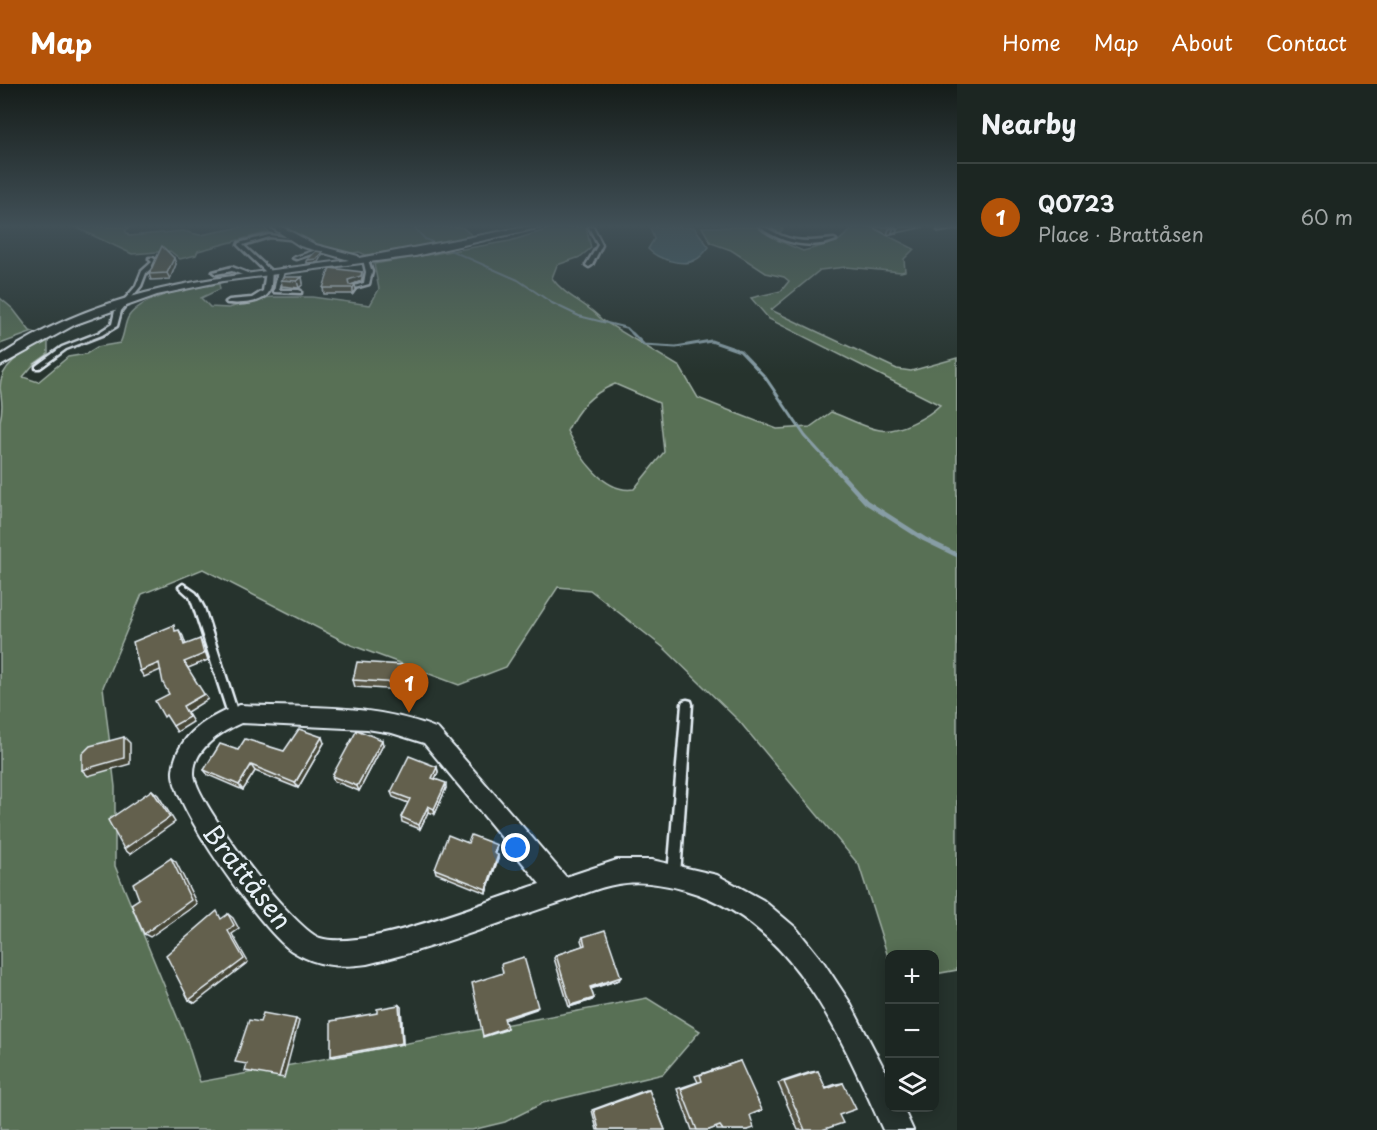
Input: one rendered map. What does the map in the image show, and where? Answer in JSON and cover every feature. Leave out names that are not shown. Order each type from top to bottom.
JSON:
[{"type":"street","points":[[0,362],[22,347],[65,325],[127,302],[193,283],[242,276]]},
{"type":"street","name":"Brattåsen","points":[[561,890],[431,736],[414,728],[376,722],[240,714],[221,721],[205,732],[192,748],[185,762],[182,775],[198,813],[282,926],[304,945],[325,952],[345,954],[369,950],[561,890],[618,872],[651,871],[689,877],[728,892],[760,914],[793,944],[822,982],[861,1052],[898,1130]]},
{"type":"lane","points":[[38,367],[64,348],[115,325],[118,311],[127,302],[142,276]]},
{"type":"lane","points":[[229,302],[261,295],[278,276]]},
{"type":"lane","points":[[279,276],[276,291],[299,292]]},
{"type":"lane","points":[[353,288],[366,285],[368,276]]},
{"type":"lane","points":[[183,587],[194,595],[234,717]]},
{"type":"lane","points":[[674,875],[687,704]]},
{"type":"green space","points":[[376,276],[553,276],[557,285],[602,320],[680,367],[698,398],[777,429],[810,427],[831,412],[868,427],[880,430],[895,429],[912,423],[940,405],[769,319],[751,298],[781,291],[789,281],[779,276],[813,276],[771,310],[897,369],[911,371],[957,358],[957,970],[939,973],[939,950],[886,950],[859,865],[739,721],[664,648],[590,590],[558,587],[506,667],[459,685],[351,645],[203,569],[142,594],[103,687],[115,787],[115,866],[187,1041],[200,1082],[647,998],[700,1031],[663,1074],[543,1103],[505,1122],[472,1130],[0,1130],[1,379],[10,364],[17,358],[48,340],[48,354],[34,364],[23,377],[38,382],[68,357],[86,354],[97,347],[120,343],[127,319],[136,309],[146,303],[158,297],[197,287],[219,284],[220,289],[201,298],[210,307],[229,308],[261,298],[276,297],[312,297],[370,305],[379,289]],"holes":[[[615,384],[659,403],[664,452],[634,489],[613,486],[603,479],[586,462],[567,431],[586,403],[599,392]]]},
{"type":"green space","points":[[0,298],[13,309],[33,332],[0,344]]},
{"type":"building","points":[[327,276],[361,276],[348,280],[349,285],[355,284],[353,288],[323,288]]},
{"type":"building","points":[[284,277],[302,277],[297,281],[281,280]]},
{"type":"building","points":[[174,625],[175,631],[179,630],[184,645],[200,639],[204,654],[184,662],[204,694],[183,706],[189,717],[173,726],[166,715],[164,717],[155,701],[169,694],[163,683],[159,663],[140,671],[133,642]]},
{"type":"building","points":[[357,662],[403,665],[400,683],[353,680]]},
{"type":"building","points":[[299,729],[322,737],[295,783],[251,765],[239,785],[204,770],[220,744],[238,750],[245,739],[284,751]]},
{"type":"building","points":[[357,730],[382,740],[357,786],[332,776]]},
{"type":"building","points":[[124,737],[124,758],[82,770],[82,754],[90,746]]},
{"type":"building","points":[[409,756],[437,767],[432,778],[446,783],[434,809],[428,806],[419,825],[401,817],[410,799],[391,792]]},
{"type":"building","points":[[152,790],[170,817],[124,849],[108,820]]},
{"type":"building","points":[[448,835],[468,843],[471,835],[497,845],[494,853],[498,855],[486,889],[435,869]]},
{"type":"building","points":[[171,858],[191,900],[144,934],[131,904],[139,899],[133,883]]},
{"type":"building","points":[[217,911],[221,919],[228,914],[234,925],[228,931],[244,959],[189,1000],[166,955]]},
{"type":"building","points":[[605,930],[621,977],[590,987],[594,998],[571,1005],[556,955],[585,945],[583,937]]},
{"type":"building","points":[[524,957],[538,1007],[504,1018],[507,1028],[483,1036],[472,983],[503,973],[501,964]]},
{"type":"building","points":[[399,1005],[402,1043],[331,1056],[331,1021],[377,1013],[377,1009]]},
{"type":"building","points":[[263,1013],[296,1019],[279,1077],[245,1071],[247,1064],[235,1062],[249,1020],[260,1022]]},
{"type":"building","points":[[740,1061],[762,1110],[750,1115],[754,1128],[723,1130],[720,1126],[709,1130],[697,1130],[681,1089],[702,1081],[700,1075]]},
{"type":"building","points":[[818,1071],[826,1089],[843,1083],[856,1109],[839,1115],[843,1123],[822,1130],[805,1130],[784,1082]]},
{"type":"building","points":[[649,1090],[665,1130],[599,1130],[594,1110]]},
{"type":"waterway","points":[[509,276],[552,303],[579,316],[627,328],[644,345],[676,347],[711,341],[740,351],[765,377],[805,436],[836,470]]},
{"type":"waterway","points":[[835,468],[866,502],[924,539],[957,555]]},
{"type":"place","name":"QO723","points":[[409,713]]}]
